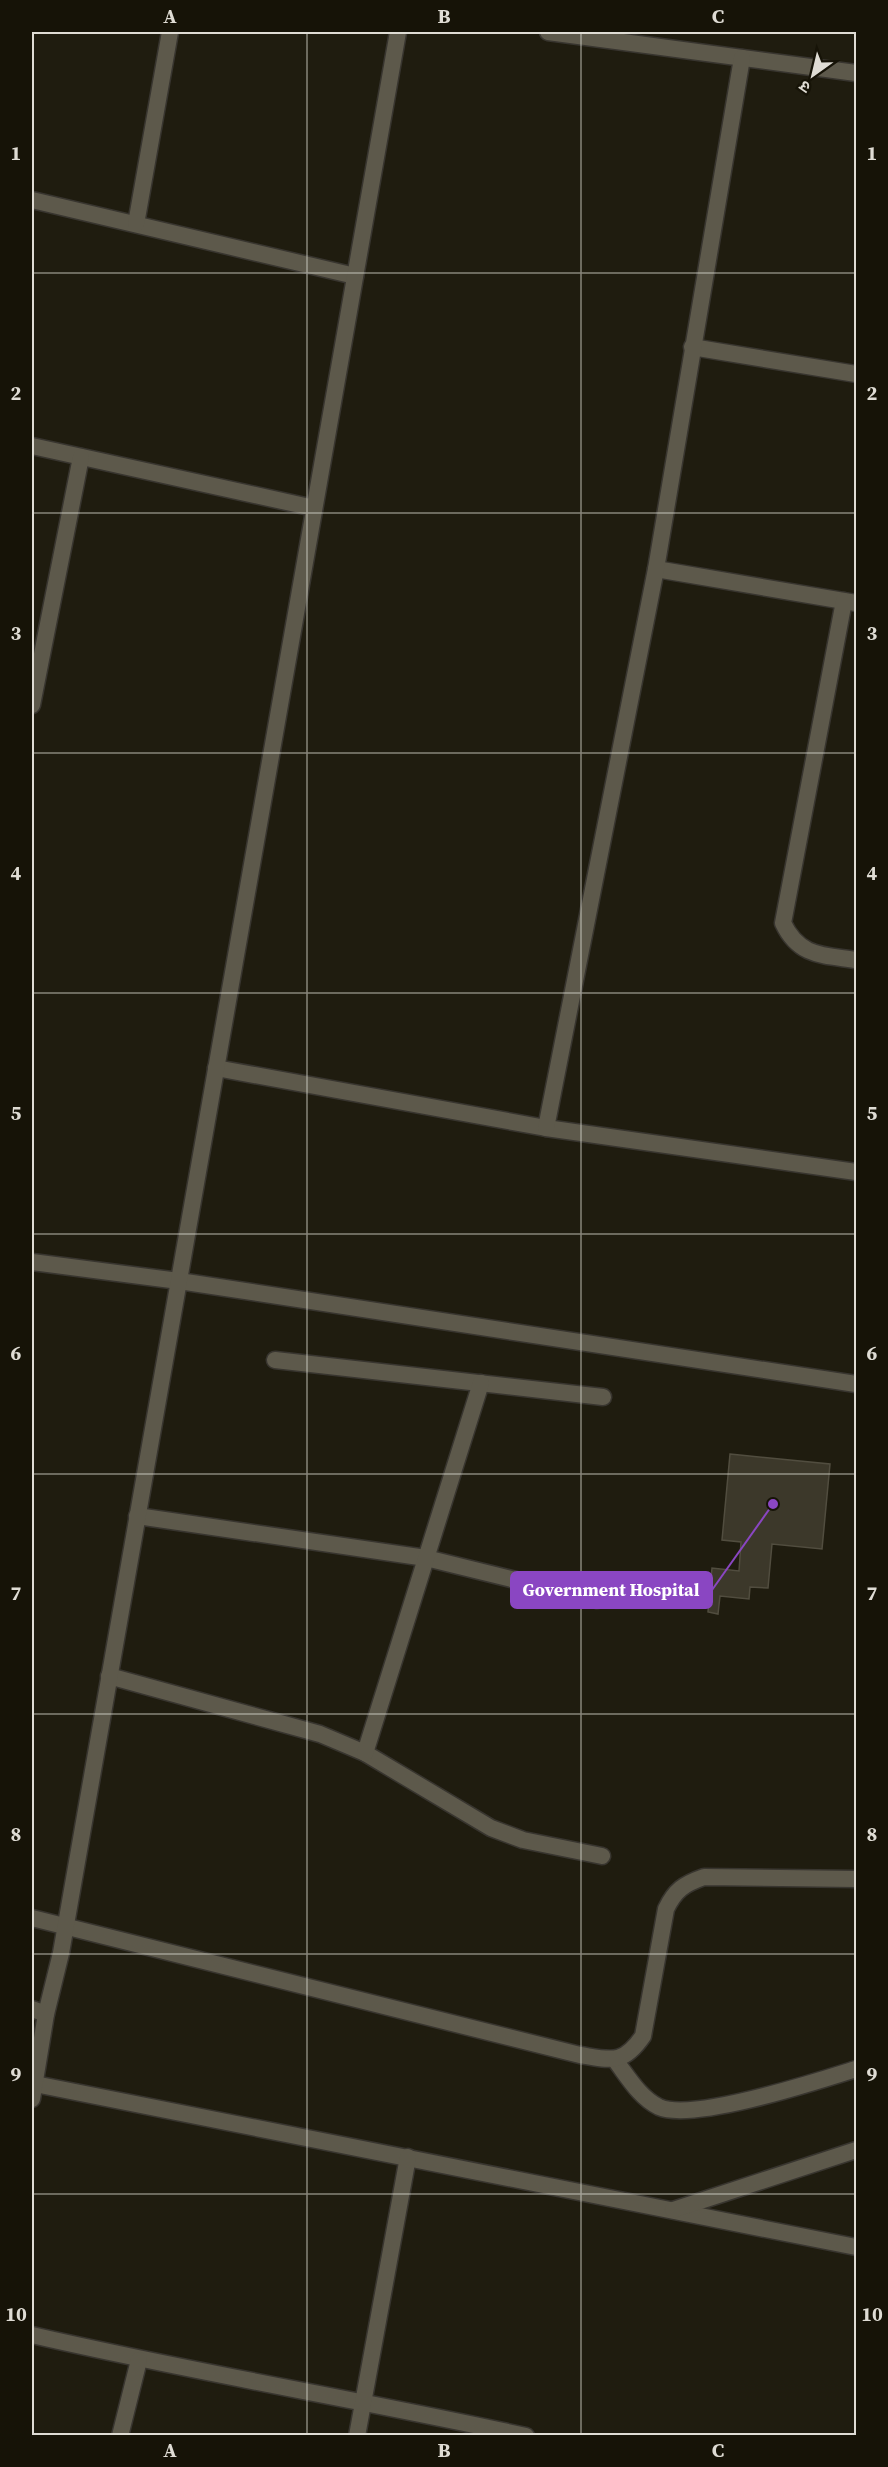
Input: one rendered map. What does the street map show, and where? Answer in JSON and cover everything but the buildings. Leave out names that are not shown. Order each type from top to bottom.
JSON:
[{"type":"street","points":[[136,224],[170,32]]},
{"type":"street","points":[[398,32],[61,1953],[52,1988],[39,2011],[33,2092],[408,2157],[856,2247]]},
{"type":"street","points":[[548,32],[856,73]]},
{"type":"street","points":[[546,1128],[656,569],[742,58]]},
{"type":"street","points":[[32,200],[355,276]]},
{"type":"street","points":[[692,347],[856,374]]},
{"type":"street","points":[[32,446],[314,508]]},
{"type":"street","points":[[32,705],[81,457]]},
{"type":"street","points":[[656,569],[850,602],[783,923],[789,937],[798,946],[815,954],[856,960]]},
{"type":"street","points":[[216,1068],[546,1128],[856,1172]]},
{"type":"street","points":[[32,1262],[179,1281],[856,1384]]},
{"type":"street","points":[[275,1360],[603,1396]]},
{"type":"street","points":[[365,1752],[481,1383]]},
{"type":"street","points":[[137,1516],[426,1558],[597,1600]]},
{"type":"street","points":[[109,1676],[320,1734],[365,1752],[491,1828],[523,1840],[602,1856]]},
{"type":"street","points":[[32,1918],[580,2055],[615,2060],[632,2052],[643,2036],[666,1909],[673,1893],[685,1883],[704,1877],[856,1878]]},
{"type":"street","points":[[615,2060],[646,2100],[662,2108],[682,2110],[746,2101],[856,2069]]},
{"type":"street","points":[[672,2211],[856,2150]]},
{"type":"street","points":[[357,2436],[408,2157]]},
{"type":"street","points":[[32,2335],[139,2360],[363,2400],[526,2436]]},
{"type":"street","points":[[120,2436],[139,2360]]},
{"type":"place","name":"Government Hospital","points":[[773,1504]]}]
